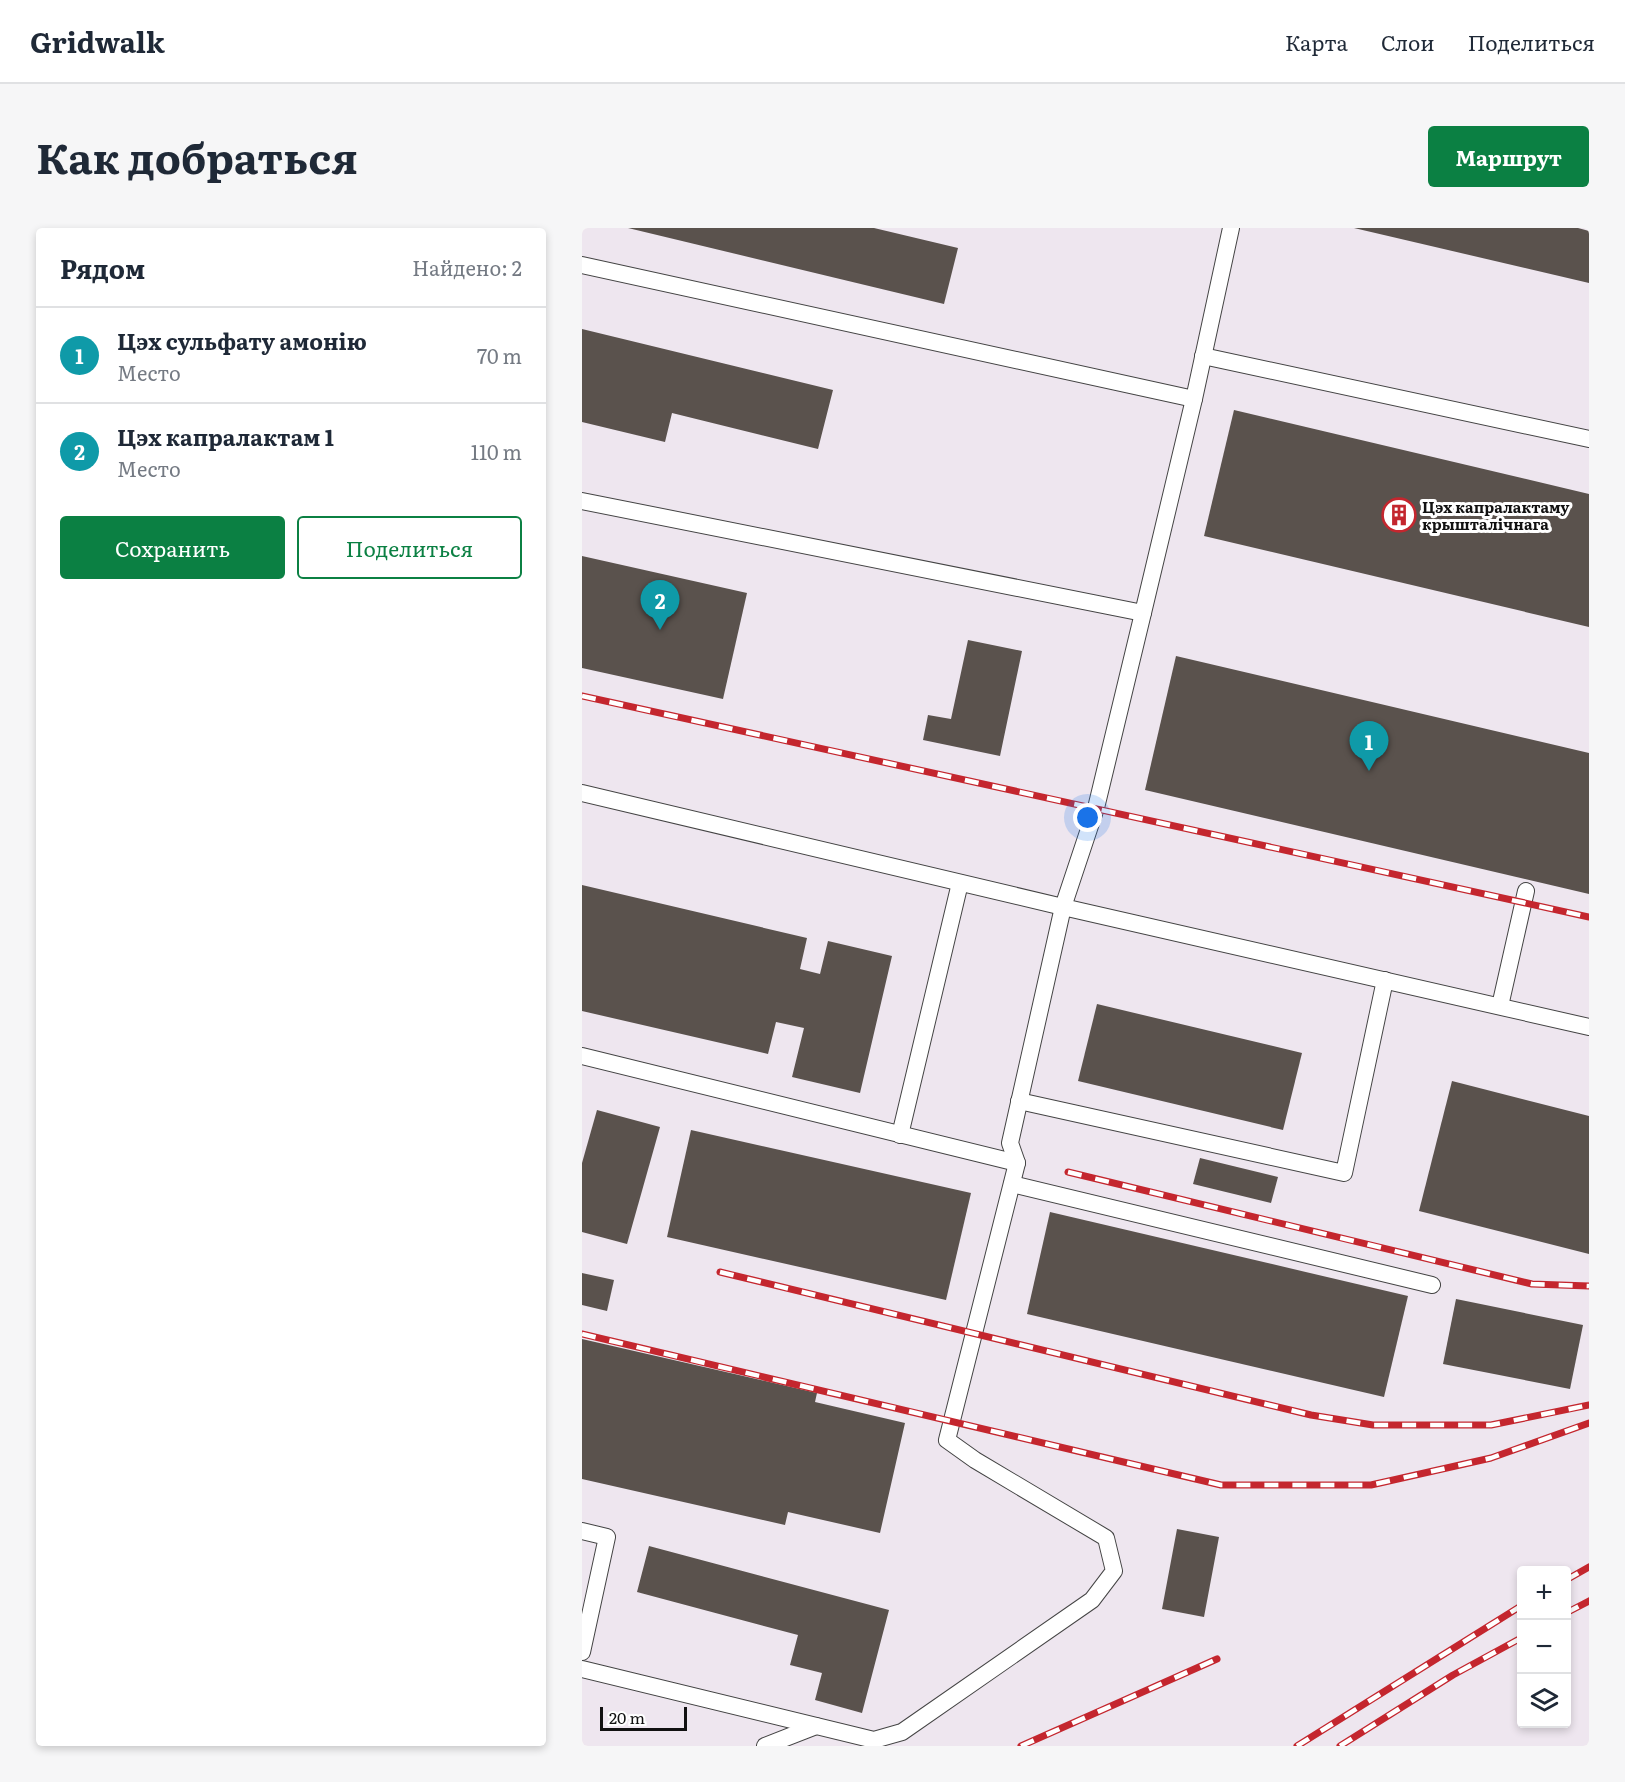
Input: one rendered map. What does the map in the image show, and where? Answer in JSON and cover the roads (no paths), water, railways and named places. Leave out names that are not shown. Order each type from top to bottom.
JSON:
[{"type":"lane","points":[[582,1669],[816,1726],[873,1743],[902,1732],[1092,1600],[1114,1571],[1106,1538],[975,1460],[947,1440],[1017,1163],[1010,1143],[1064,907],[1096,808],[1194,399],[1232,228]]},
{"type":"lane","points":[[582,265],[1194,399]]},
{"type":"lane","points":[[1203,356],[1589,439]]},
{"type":"lane","points":[[582,501],[1143,613]]},
{"type":"lane","points":[[582,793],[960,883],[1589,1027]]},
{"type":"lane","points":[[900,1135],[960,883]]},
{"type":"lane","points":[[1500,1006],[1526,891]]},
{"type":"lane","points":[[1019,1101],[1344,1173],[1385,980]]},
{"type":"lane","points":[[582,1056],[1017,1163]]},
{"type":"lane","points":[[1012,1184],[1432,1285]]},
{"type":"lane","points":[[582,1531],[607,1537],[582,1652]]},
{"type":"lane","points":[[765,1746],[816,1726]]},
{"type":"railway","points":[[582,696],[1589,917]]},
{"type":"railway","points":[[1068,1172],[1532,1284],[1589,1286]]},
{"type":"railway","points":[[720,1272],[1311,1415],[1373,1425],[1491,1425],[1589,1405]]},
{"type":"railway","points":[[582,1334],[1221,1485],[1371,1485],[1491,1458],[1589,1423]]},
{"type":"railway","points":[[1571,1577],[1589,1567]]},
{"type":"railway","points":[[1571,1610],[1589,1601]]},
{"type":"railway","points":[[1297,1746],[1517,1608]]},
{"type":"railway","points":[[1340,1746],[1453,1675],[1517,1640]]},
{"type":"railway","points":[[1021,1746],[1217,1659]]},
{"type":"place","name":"Цэх капралактаму крышталічнага","points":[[1399,515]]},
{"type":"place","name":"Цэх капралактам 1","points":[[660,630]]},
{"type":"place","name":"Цэх сульфату амонію","points":[[1369,771]]}]
